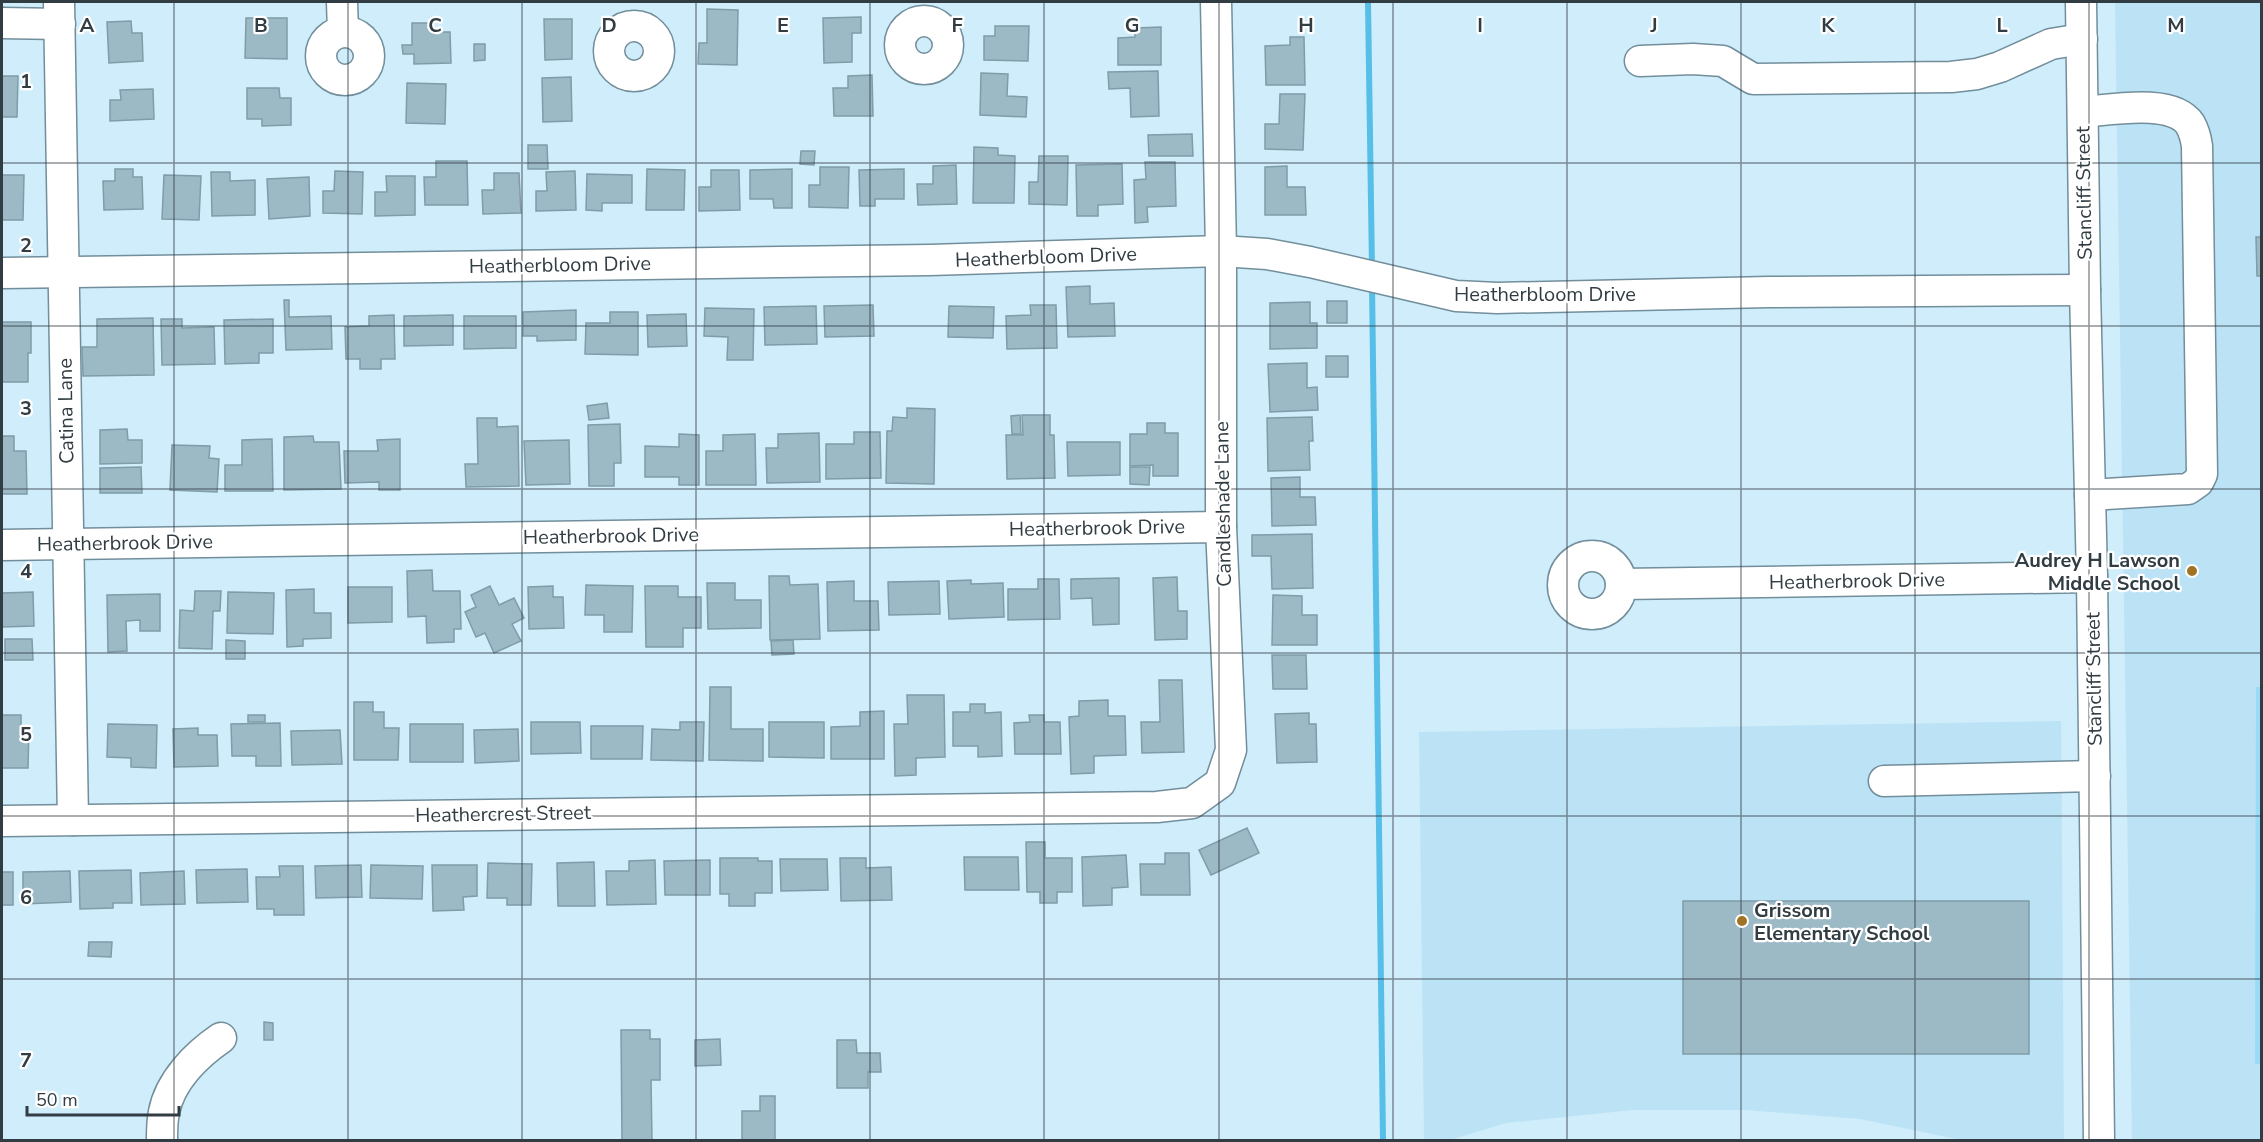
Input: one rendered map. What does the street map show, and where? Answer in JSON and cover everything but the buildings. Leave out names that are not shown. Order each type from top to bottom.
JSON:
[{"type":"street","points":[[342,2],[343,32]]},
{"type":"street","name":"Candleshade Lane","points":[[1005,808],[1157,807],[1192,804],[1220,783],[1231,750],[1221,527],[1221,251],[1216,2]]},
{"type":"street","name":"Stancliff Street","points":[[2081,2],[2092,577],[2099,1140]]},
{"type":"street","points":[[2,23],[59,13]]},
{"type":"street","name":"Catina Lane","points":[[59,13],[73,820]]},
{"type":"street","points":[[1640,61],[1692,59],[1723,61],[1753,79],[1951,77],[1977,74],[2000,67],[2051,44],[2082,39]]},
{"type":"street","points":[[2083,112],[2158,107],[2175,113],[2189,123],[2197,146],[2202,474],[2198,482],[2188,489],[2090,495]]},
{"type":"street","name":"Heatherbloom Drive","points":[[2,273],[930,261],[1221,251],[1267,254],[1456,296],[1497,298],[2085,290]]},
{"type":"street","name":"Heatherbrook Drive","points":[[2,545],[1221,527]]},
{"type":"street","name":"Heatherbrook Drive","points":[[1621,584],[2092,577]]},
{"type":"street","points":[[1884,781],[2095,776]]},
{"type":"street","name":"Heathercrest Street","points":[[2,821],[1005,808]]},
{"type":"street","points":[[162,1140],[164,1111],[179,1080],[205,1049],[221,1038]]},
{"type":"shaded area","name":"Audrey H Lawson Middle School","points":[[2115,2],[2261,2],[2261,1140],[2132,1140]]},
{"type":"shaded area","points":[[2256,687],[2262,687],[2261,1064],[2255,1064]]},
{"type":"shaded area","name":"Grissom Elementary School","points":[[2061,721],[2064,1140],[1961,1140],[1860,1119],[1745,1110],[1632,1110],[1506,1123],[1450,1140],[1424,1140],[1419,732]]},
{"type":"waterway","points":[[1368,2],[1372,268]]},
{"type":"waterway","points":[[1372,284],[1383,1140]]},
{"type":"place","name":"Audrey H Lawson Middle School","points":[[2192,571]]},
{"type":"place","name":"Grissom Elementary School","points":[[1742,921]]}]
